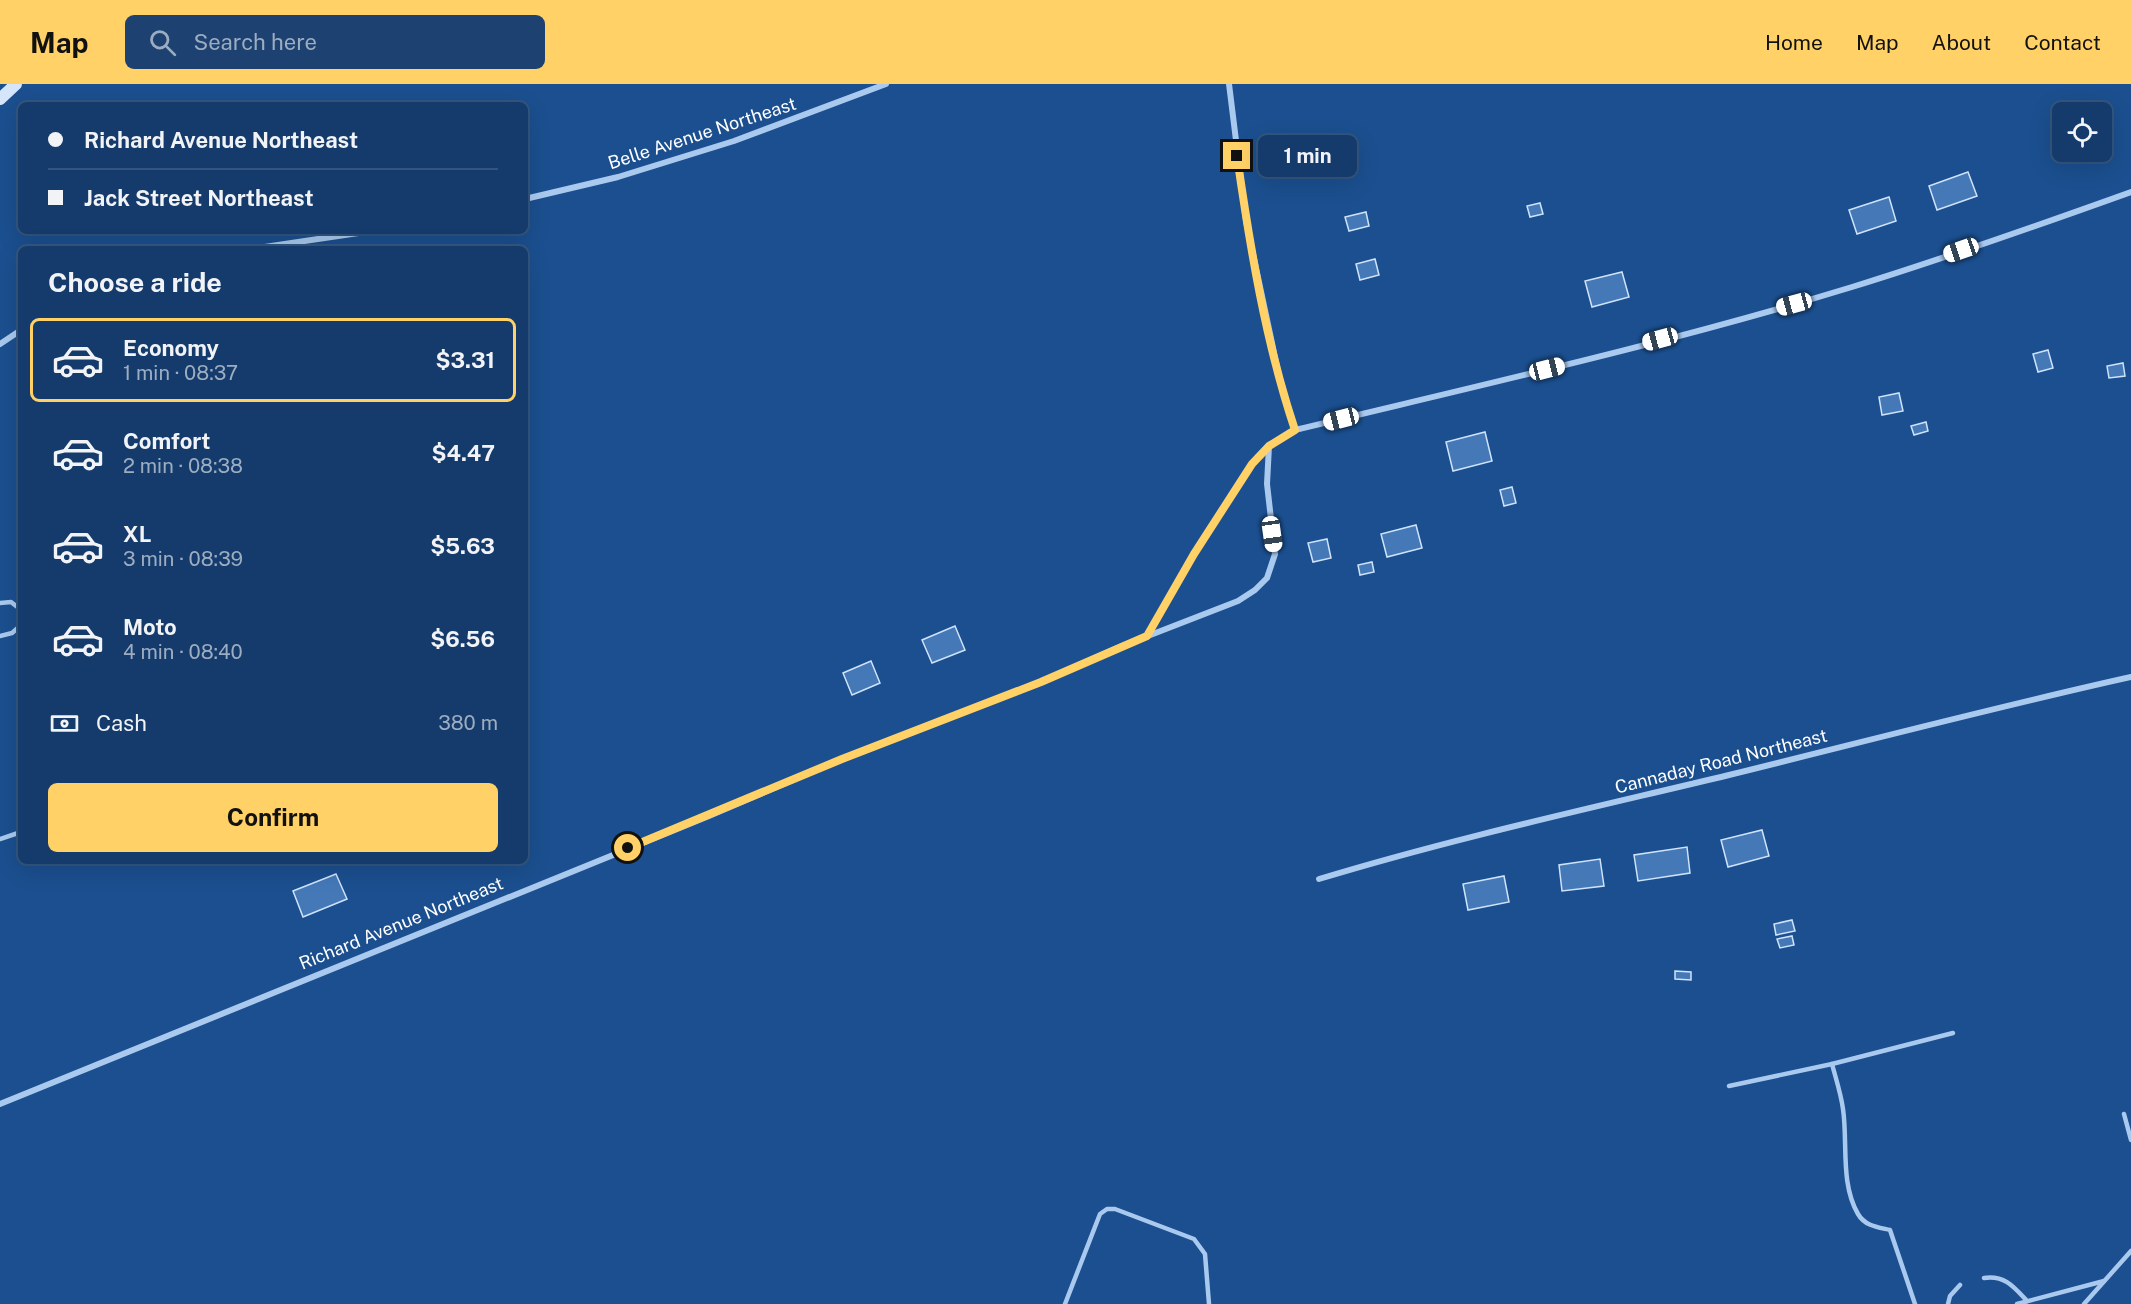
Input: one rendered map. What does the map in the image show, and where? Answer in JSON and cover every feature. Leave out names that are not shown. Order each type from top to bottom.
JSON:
[{"type":"street","points":[[0,99],[16,84]]},
{"type":"street","name":"Belle Avenue Northeast","points":[[528,198],[618,177],[734,141],[886,84]]},
{"type":"street","points":[[1229,84],[1246,221],[1278,376],[1295,430]]},
{"type":"street","points":[[1147,636],[1194,554],[1252,464],[1269,446],[1295,430],[1592,357],[1794,304],[1854,286],[2131,192]]},
{"type":"street","points":[[270,246],[352,234]]},
{"type":"street","points":[[0,344],[18,332]]},
{"type":"street","name":"Richard Avenue Northeast","points":[[0,1104],[709,816],[842,759],[1041,682],[1147,636],[1238,601],[1255,590],[1267,578],[1274,563],[1275,554],[1268,504],[1269,446]]},
{"type":"street","name":"Cannaday Road Northeast","points":[[1319,879],[1398,855],[1780,763],[2002,705],[2131,677]]},
{"type":"lane","points":[[0,603],[10,602],[18,607]]},
{"type":"lane","points":[[0,636],[12,633],[18,628]]},
{"type":"lane","points":[[0,839],[18,833]]},
{"type":"lane","points":[[1729,1086],[1832,1064],[1953,1033]]},
{"type":"lane","points":[[1832,1064],[1843,1106],[1847,1145],[1846,1178],[1858,1214],[1870,1226],[1890,1230],[1915,1304]]},
{"type":"lane","points":[[2124,1114],[2131,1140]]},
{"type":"lane","points":[[1065,1304],[1100,1214],[1107,1209],[1115,1209],[1194,1239],[1205,1254],[1209,1304]]},
{"type":"lane","points":[[2084,1304],[2131,1251]]},
{"type":"lane","points":[[1984,1278],[1996,1276],[2010,1283],[2027,1301]]},
{"type":"lane","points":[[2017,1304],[2104,1281]]},
{"type":"lane","points":[[1948,1304],[1950,1296],[1960,1285]]},
{"type":"building","points":[[1968,172],[1977,196],[1937,210],[1929,186]]},
{"type":"building","points":[[1889,197],[1896,221],[1857,234],[1849,210]]},
{"type":"building","points":[[1540,203],[1543,214],[1530,217],[1527,206]]},
{"type":"building","points":[[1366,212],[1369,226],[1349,231],[1345,217]]},
{"type":"building","points":[[1375,259],[1379,275],[1360,280],[1356,264]]},
{"type":"building","points":[[1622,272],[1629,297],[1592,307],[1585,281]]},
{"type":"building","points":[[2048,350],[2053,368],[2038,372],[2033,354]]},
{"type":"building","points":[[2123,363],[2125,376],[2109,378],[2107,366]]},
{"type":"building","points":[[1899,393],[1903,411],[1882,415],[1879,397]]},
{"type":"building","points":[[1926,422],[1928,431],[1914,435],[1911,426]]},
{"type":"building","points":[[1485,432],[1492,461],[1453,471],[1446,442]]},
{"type":"building","points":[[1512,487],[1516,503],[1504,506],[1500,490]]},
{"type":"building","points":[[1416,525],[1422,548],[1387,557],[1381,534]]},
{"type":"building","points":[[1327,539],[1331,558],[1313,562],[1308,543]]},
{"type":"building","points":[[1372,562],[1374,572],[1360,575],[1358,565]]},
{"type":"building","points":[[955,626],[965,650],[932,663],[922,640]]},
{"type":"building","points":[[871,661],[880,683],[852,695],[843,673]]},
{"type":"building","points":[[1762,830],[1769,856],[1728,867],[1721,840]]},
{"type":"building","points":[[1687,847],[1690,873],[1638,881],[1634,855]]},
{"type":"building","points":[[1600,859],[1604,886],[1562,891],[1559,865]]},
{"type":"building","points":[[336,874],[347,899],[303,917],[293,891]]},
{"type":"building","points":[[1504,876],[1509,902],[1468,910],[1463,884]]},
{"type":"building","points":[[1792,920],[1795,931],[1776,935],[1774,924]]},
{"type":"building","points":[[1792,936],[1794,945],[1780,948],[1777,939]]},
{"type":"building","points":[[1675,971],[1691,972],[1691,980],[1675,979]]},
{"type":"route","points":[[628,848],[842,759],[1041,682],[1147,636],[1194,554],[1252,464],[1269,446],[1295,430],[1278,376],[1246,221],[1237,156]]}]
